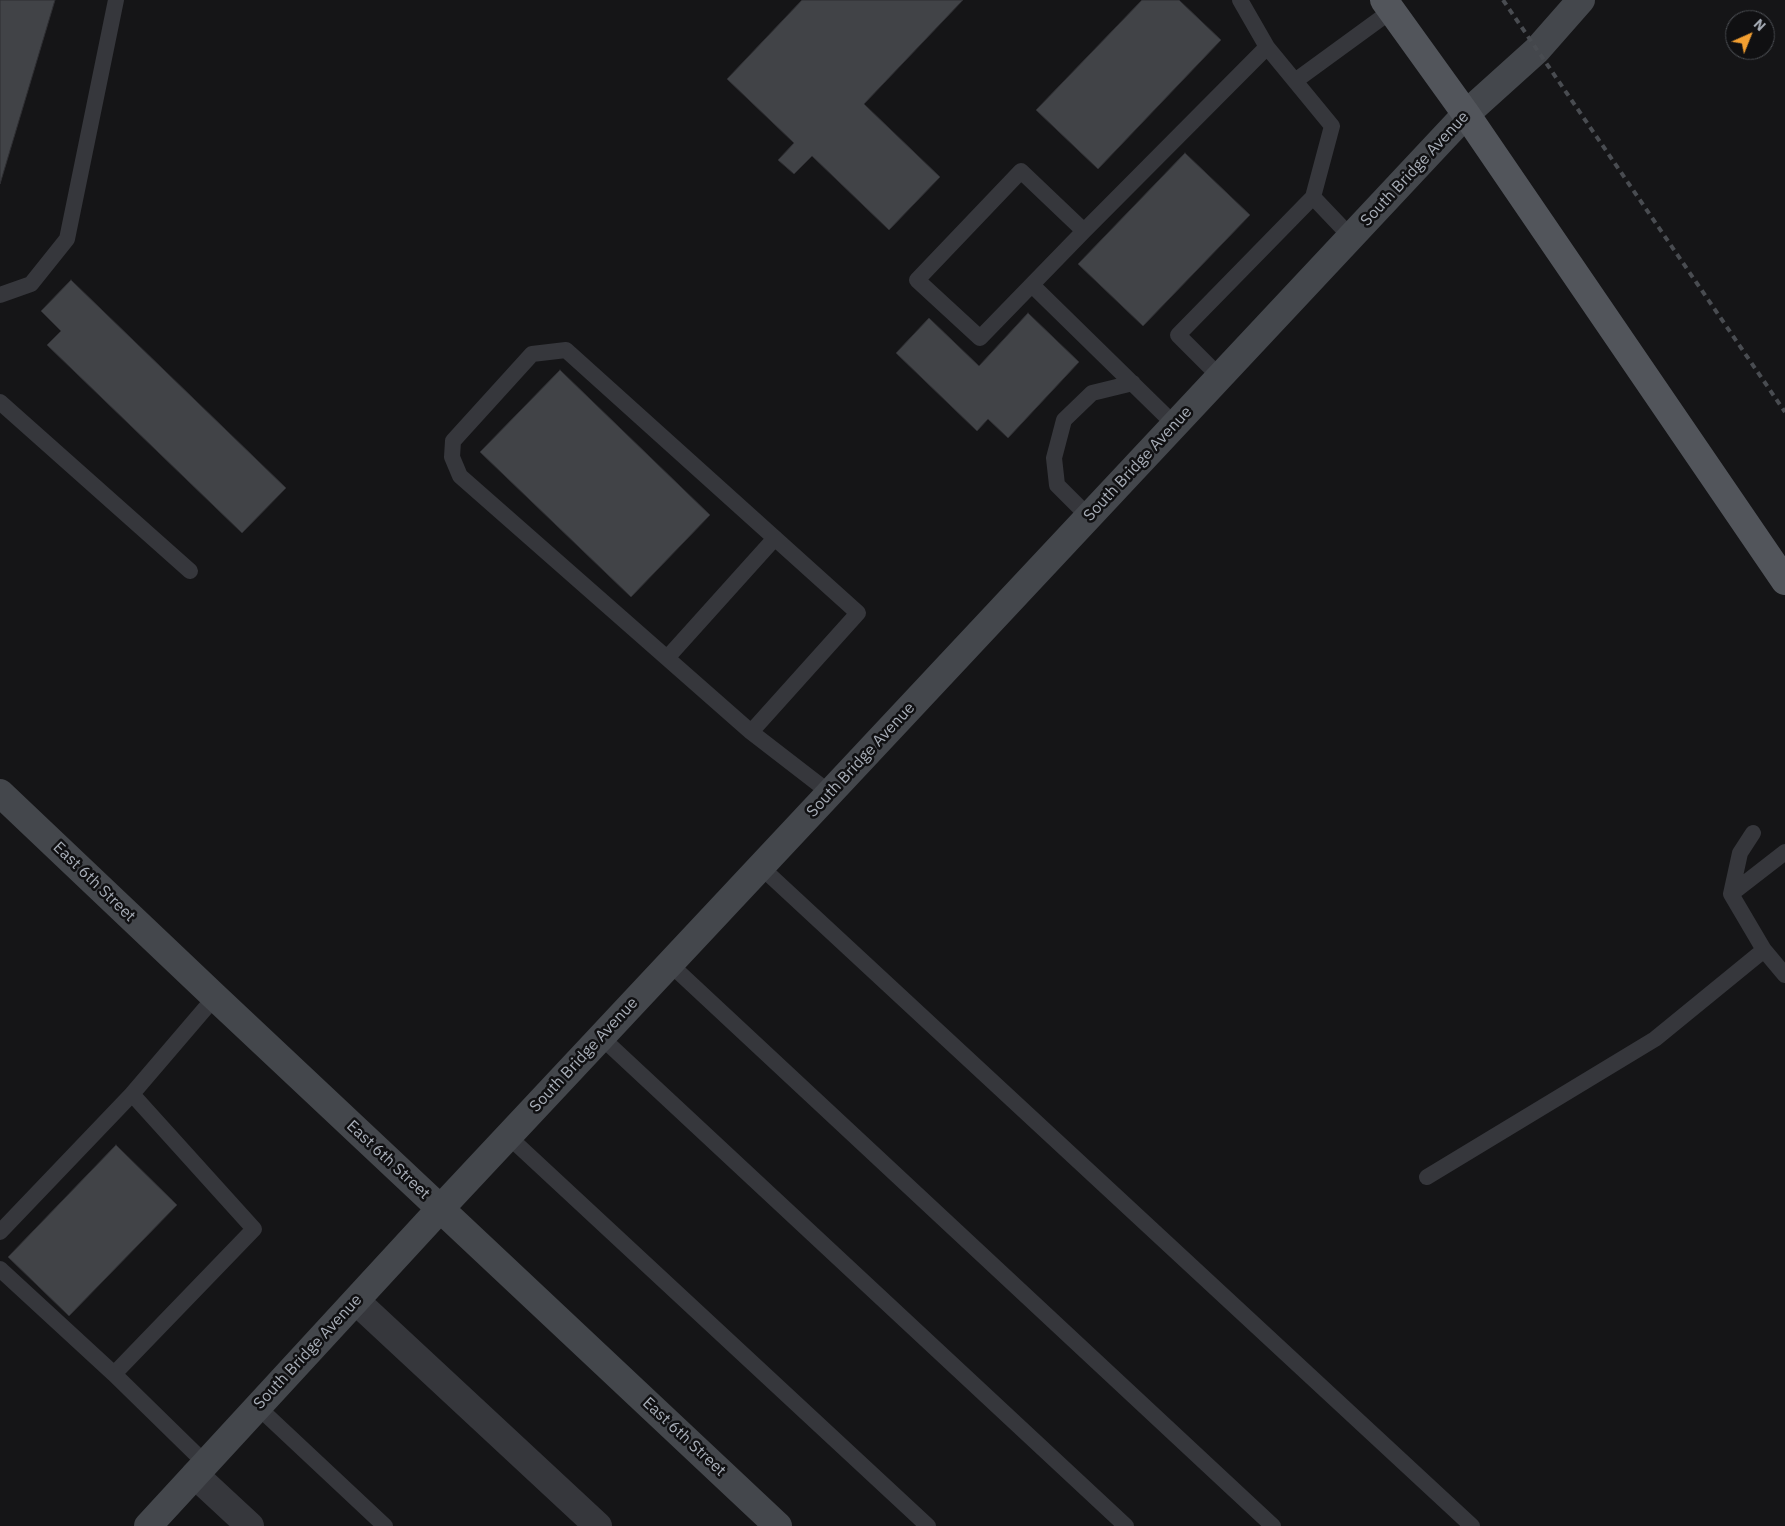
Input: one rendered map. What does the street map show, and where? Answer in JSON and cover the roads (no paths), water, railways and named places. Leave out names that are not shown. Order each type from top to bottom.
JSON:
[{"type":"main road","points":[[1388,5],[1466,114],[1785,581]]},
{"type":"street","name":"South Bridge Avenue","points":[[148,1526],[508,1136],[1351,236],[1466,114],[1537,50],[1581,0]]},
{"type":"street","name":"East 6th Street","points":[[0,793],[778,1526]]},
{"type":"street","points":[[356,1301],[598,1526]]},
{"type":"street","points":[[200,1469],[250,1526]]},
{"type":"lane","points":[[0,295],[31,284],[67,239],[116,0]]},
{"type":"lane","points":[[1220,377],[1178,336],[1313,197],[1332,126],[1267,48],[1240,0]]},
{"type":"lane","points":[[1295,81],[1388,5]]},
{"type":"lane","points":[[1084,231],[1021,171],[917,280],[980,338],[1267,48]]},
{"type":"lane","points":[[1313,197],[1351,236]]},
{"type":"lane","points":[[1032,285],[1175,425]]},
{"type":"lane","points":[[751,732],[858,613],[566,350],[532,354],[453,441],[452,457],[460,476],[751,732],[830,793]]},
{"type":"lane","points":[[1088,517],[1057,485],[1054,458],[1064,420],[1092,392],[1133,384]]},
{"type":"lane","points":[[0,402],[190,571]]},
{"type":"lane","points":[[667,658],[775,538]]},
{"type":"lane","points":[[1753,833],[1740,853],[1731,894],[1764,950],[1785,975]]},
{"type":"lane","points":[[1731,894],[1785,852]]},
{"type":"lane","points":[[761,867],[1472,1526]]},
{"type":"lane","points":[[1427,1176],[1654,1039],[1764,950]]},
{"type":"lane","points":[[670,964],[1273,1526]]},
{"type":"lane","points":[[0,1232],[132,1094],[215,997]]},
{"type":"lane","points":[[601,1037],[1126,1526]]},
{"type":"lane","points":[[114,1374],[254,1228],[132,1094]]},
{"type":"lane","points":[[508,1136],[928,1526]]},
{"type":"lane","points":[[0,1269],[114,1374],[200,1469]]},
{"type":"lane","points":[[258,1407],[385,1526]]},
{"type":"railway","points":[[1503,0],[1785,412]]}]
